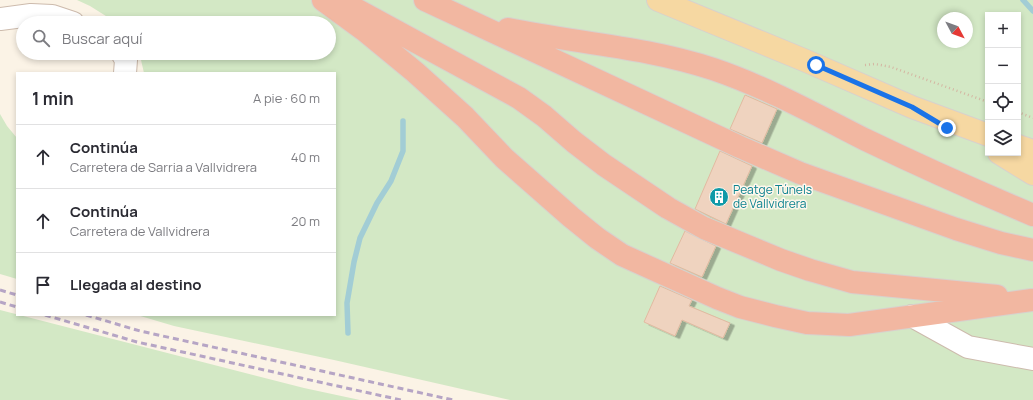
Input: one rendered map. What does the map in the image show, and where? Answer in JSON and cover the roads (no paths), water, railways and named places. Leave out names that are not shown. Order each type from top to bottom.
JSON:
[{"type":"highway","points":[[323,0],[364,30],[415,72],[465,117],[504,158],[597,238],[622,255],[717,298],[740,307],[808,323],[849,325],[1033,300]]},
{"type":"highway","points":[[339,0],[519,98],[544,116],[574,142],[627,181],[668,208],[704,228],[781,260],[852,282],[1033,300]]},
{"type":"highway","points":[[425,0],[740,148],[800,173],[942,224],[1001,243],[1033,250]]},
{"type":"highway","points":[[474,22],[550,37],[632,49],[680,59],[715,70],[763,89],[900,156],[1033,215]]},
{"type":"main road","points":[[658,0],[912,107],[985,134]]},
{"type":"main road","points":[[912,107],[947,128],[985,146]]},
{"type":"main road","points":[[1021,147],[1033,151]]},
{"type":"main road","points":[[1004,156],[1033,174]]},
{"type":"lane","points":[[23,16],[52,16]]},
{"type":"lane","points":[[0,19],[16,17]]},
{"type":"lane","points":[[125,72],[126,60]]},
{"type":"lane","points":[[912,316],[968,347],[1033,359]]},
{"type":"waterway","points":[[1023,0],[1033,11]]},
{"type":"waterway","points":[[348,333],[347,303],[360,238],[377,203],[391,181],[403,151],[403,121]]},
{"type":"railway","points":[[0,290],[16,295]]},
{"type":"railway","points":[[0,302],[16,307]]},
{"type":"railway","points":[[48,316],[137,342],[401,400]]},
{"type":"railway","points":[[89,316],[140,331],[453,400]]},
{"type":"place","name":"Peatge Túnels de Vallvidrera","points":[[719,197]]}]
